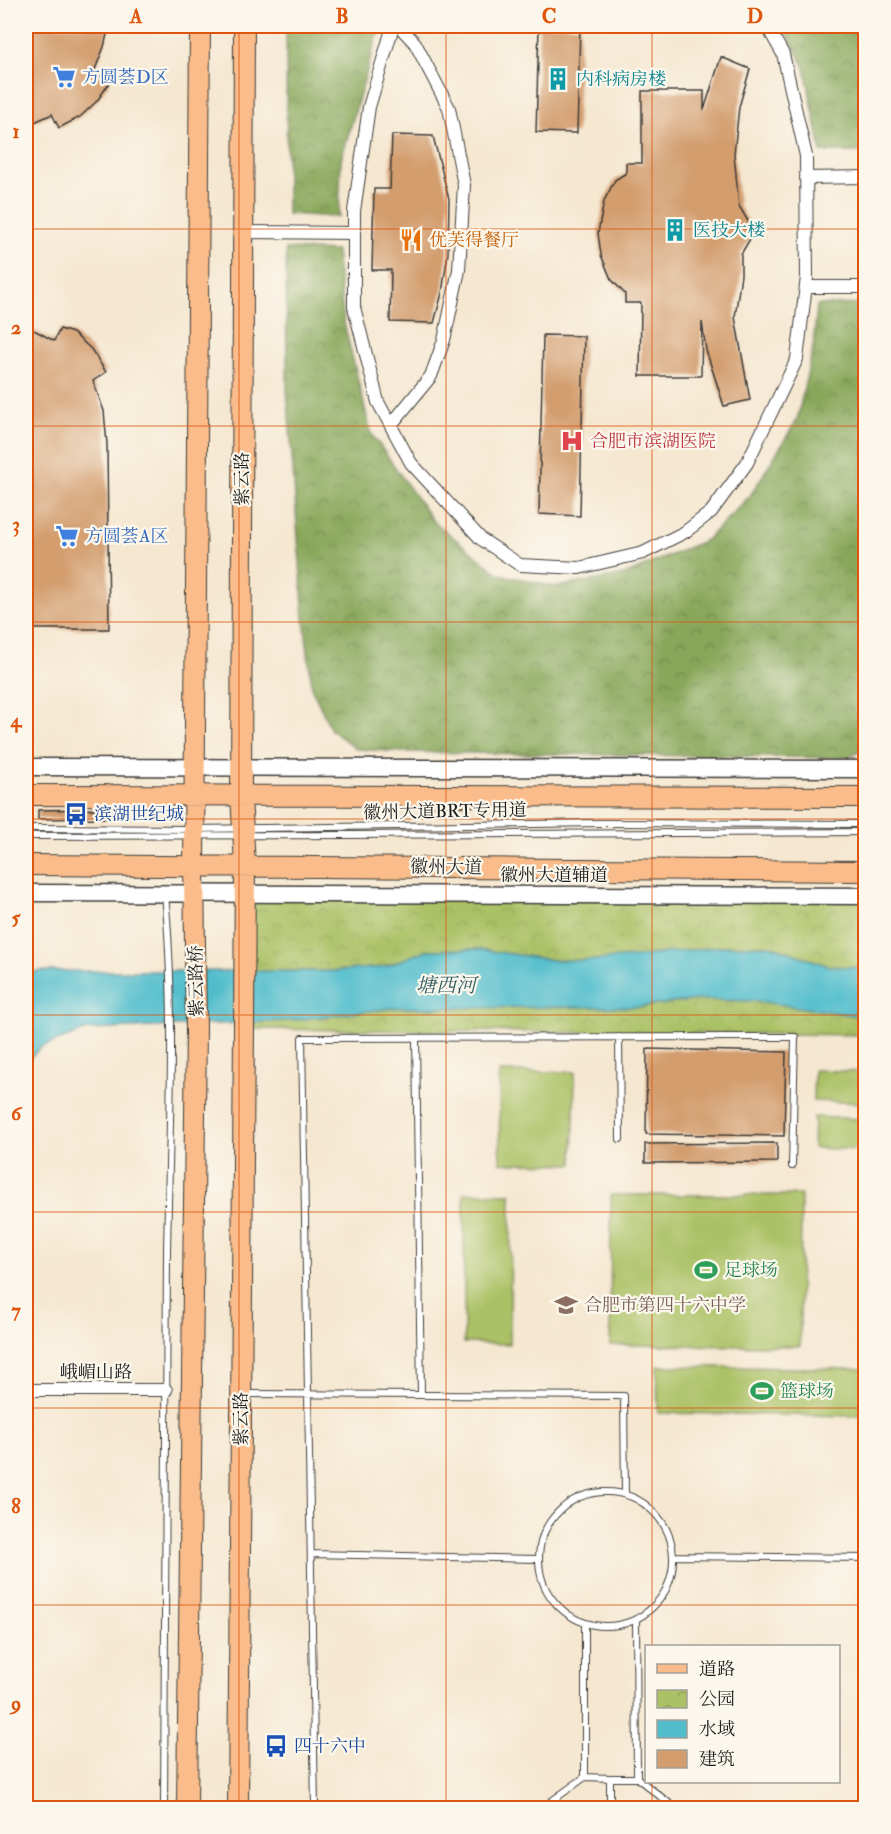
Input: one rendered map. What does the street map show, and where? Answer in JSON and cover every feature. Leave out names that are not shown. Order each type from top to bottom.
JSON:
[{"type":"main road","points":[[195,894],[200,26]]},
{"type":"main road","name":"紫云路","points":[[238,1809],[245,866],[241,796],[244,26]]},
{"type":"main road","points":[[26,795],[866,797]]},
{"type":"main road","name":"徽州大道","points":[[26,865],[866,871]]},
{"type":"main road","name":"紫云路桥","points":[[187,1809],[196,1029],[195,894]]},
{"type":"street","points":[[393,26],[369,106],[354,211],[354,307],[378,402],[411,463],[481,539],[520,565],[579,568],[643,553],[685,532],[711,512],[747,463],[797,358],[806,287],[806,156],[783,54],[767,26]]},
{"type":"street","points":[[391,425],[431,376],[444,340],[459,270],[464,185],[449,108],[415,43],[399,26]]},
{"type":"street","points":[[806,178],[866,177]]},
{"type":"street","points":[[243,232],[354,233]]},
{"type":"street","points":[[806,287],[866,287]]},
{"type":"street","points":[[26,767],[866,769]]},
{"type":"street","name":"徽州大道辅道","points":[[26,893],[866,896]]},
{"type":"street","name":"峨嵋山路","points":[[26,1390],[166,1390]]},
{"type":"lane","name":"徽州大道BRT专用道","points":[[243,833],[600,824],[866,824]]},
{"type":"lane","name":"徽州大道BRT专用道","points":[[26,828],[195,833]]},
{"type":"lane","name":"徽州大道BRT专用道","points":[[26,836],[195,833],[866,832]]},
{"type":"lane","points":[[164,1809],[166,1390],[171,1054],[170,965],[165,894]]},
{"type":"lane","points":[[619,1037],[620,1139]]},
{"type":"lane","points":[[315,1809],[302,1038],[795,1037],[792,1166]]},
{"type":"lane","points":[[416,1038],[421,1394]]},
{"type":"lane","points":[[241,1394],[624,1396],[625,1494]]},
{"type":"lane","points":[[610,1491],[625,1494],[649,1507],[668,1533],[673,1556],[673,1565],[664,1592],[655,1606],[636,1619],[614,1626],[585,1624],[570,1617],[553,1601],[542,1581],[538,1558],[542,1536],[547,1526],[569,1502],[588,1493],[610,1491]]},
{"type":"lane","points":[[311,1554],[538,1558]]},
{"type":"lane","points":[[673,1556],[866,1558]]},
{"type":"lane","points":[[636,1619],[637,1778]]},
{"type":"lane","points":[[585,1624],[585,1778]]},
{"type":"lane","points":[[542,1809],[585,1778],[637,1778],[675,1809]]},
{"type":"lane","points":[[610,1778],[610,1809]]},
{"type":"green space","points":[[286,26],[380,26],[341,160],[339,217],[287,214]]},
{"type":"green space","points":[[783,26],[865,26],[865,152],[821,152],[805,68]]},
{"type":"green space","points":[[286,249],[336,251],[344,323],[371,433],[432,520],[499,574],[557,587],[624,575],[706,540],[750,496],[797,420],[813,348],[817,305],[865,304],[865,749],[847,758],[404,752],[357,749],[331,730],[312,689],[304,618],[287,390]]},
{"type":"green space","points":[[243,894],[865,896],[865,1035],[244,1029]]},
{"type":"green space","points":[[814,1070],[865,1072],[865,1103],[813,1101]]},
{"type":"green space","points":[[499,1072],[575,1072],[573,1164],[500,1163]]},
{"type":"green space","points":[[814,1117],[865,1119],[865,1150],[813,1148]]},
{"type":"green space","points":[[464,1193],[511,1194],[510,1344],[464,1343]]},
{"type":"green space","name":"足球场","points":[[611,1195],[801,1195],[800,1346],[610,1345]]},
{"type":"green space","name":"篮球场","points":[[657,1366],[865,1369],[865,1416],[658,1413]]},
{"type":"water","name":"塘西河","points":[[770,945],[829,966],[865,968],[865,1017],[756,1001],[699,1000],[639,1007],[395,1008],[286,1021],[87,1030],[41,1047],[26,1062],[26,976],[37,971],[332,971],[384,967],[426,950],[478,949],[553,960],[592,960],[723,946]]},
{"type":"building","name":"方圆荟D区","points":[[26,26],[109,26],[94,72],[110,82],[97,101],[80,117],[59,128],[52,114],[26,126]]},
{"type":"building","name":"内科病房楼","points":[[539,26],[580,26],[577,133],[536,132]]},
{"type":"building","name":"医技大楼","points":[[721,57],[750,69],[739,107],[734,154],[739,206],[751,226],[750,239],[741,254],[741,275],[735,317],[750,400],[724,406],[706,350],[702,322],[701,376],[640,376],[641,303],[625,303],[625,294],[611,279],[601,255],[598,233],[604,201],[615,180],[626,173],[626,163],[642,163],[642,91],[704,91],[704,110]]},
{"type":"building","name":"优芙得餐厅","points":[[392,135],[433,136],[449,199],[448,253],[442,293],[434,323],[390,322],[391,270],[372,270],[374,189],[390,189]]},
{"type":"building","name":"方圆荟A区","points":[[26,329],[36,331],[54,341],[60,329],[73,333],[91,349],[106,372],[93,381],[104,411],[107,444],[109,629],[26,629]]},
{"type":"building","points":[[543,335],[584,336],[580,516],[539,514]]},
{"type":"building","name":"滨湖世纪城","points":[[114,809],[114,818],[38,819],[38,810]]},
{"type":"building","points":[[647,1049],[786,1052],[784,1136],[646,1134]]},
{"type":"building","points":[[777,1143],[777,1162],[645,1163],[645,1144]]},
{"type":"place","name":"方圆荟D区","points":[[64,77]]},
{"type":"place","name":"内科病房楼","points":[[558,79]]},
{"type":"place","name":"医技大楼","points":[[675,230]]},
{"type":"place","name":"优芙得餐厅","points":[[411,240]]},
{"type":"place","name":"合肥市滨湖医院","points":[[572,441]]},
{"type":"place","name":"方圆荟A区","points":[[67,536]]},
{"type":"place","name":"滨湖世纪城","points":[[76,814]]},
{"type":"place","name":"足球场","points":[[706,1270]]},
{"type":"place","name":"合肥市第四十六中学","points":[[566,1305]]},
{"type":"place","name":"篮球场","points":[[762,1391]]},
{"type":"place","name":"四十六中","points":[[276,1746]]}]
